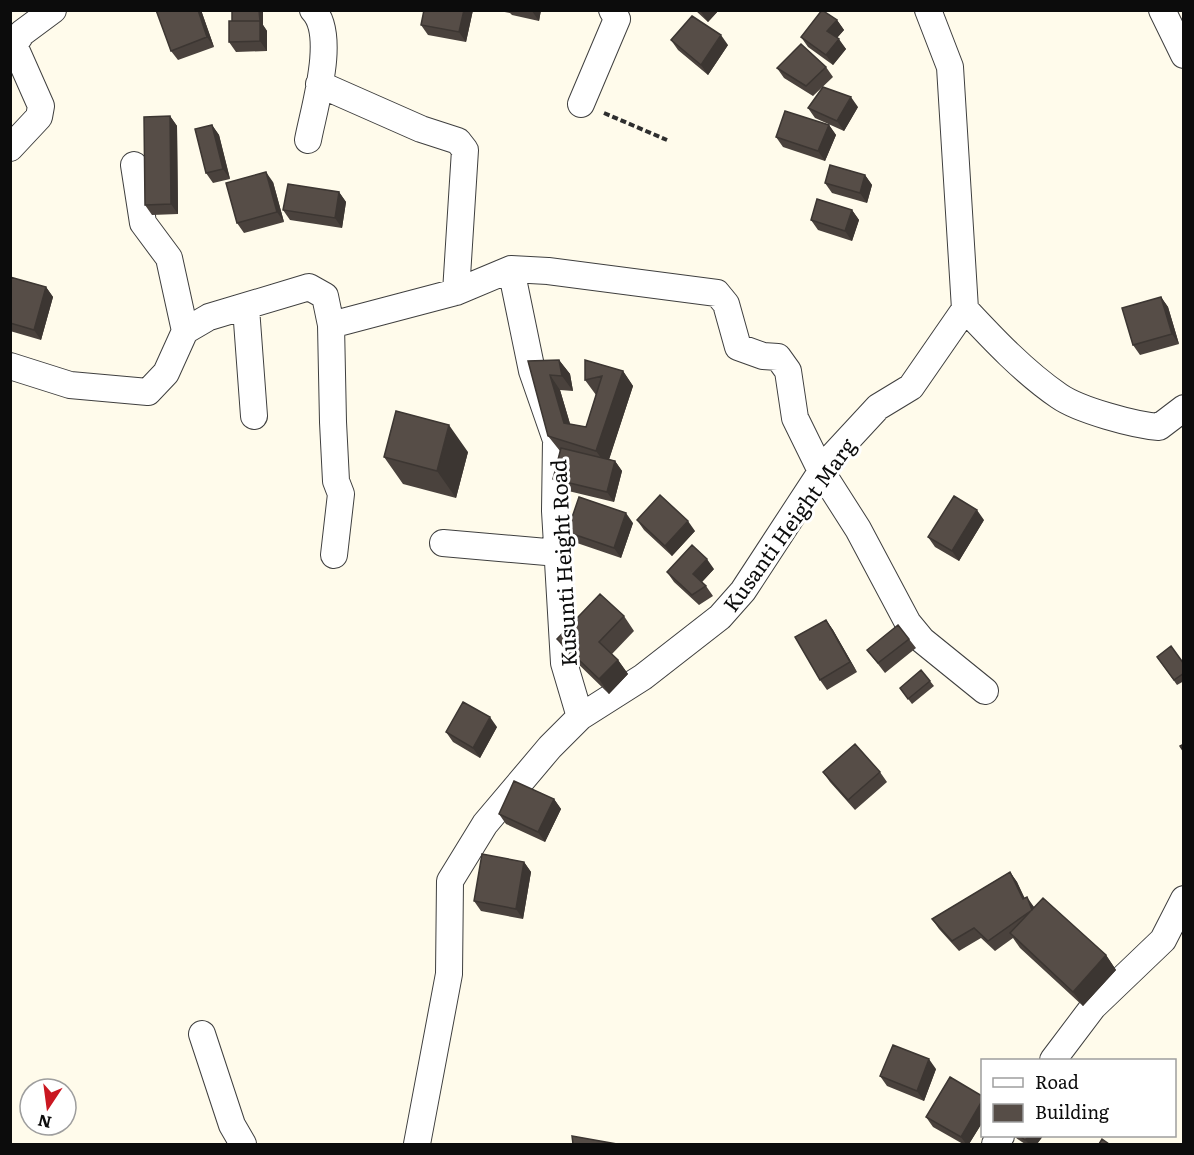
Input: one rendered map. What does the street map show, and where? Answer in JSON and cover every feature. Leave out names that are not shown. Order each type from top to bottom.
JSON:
[{"type":"street","points":[[308,140],[325,39],[320,18],[313,10]]},
{"type":"street","points":[[581,104],[617,19],[612,10]]},
{"type":"street","points":[[928,10],[950,67],[965,309],[992,338],[1060,397],[1133,425],[1159,427],[1184,408]]},
{"type":"street","points":[[1162,10],[1184,55]]},
{"type":"street","points":[[10,147],[39,117],[41,106],[14,45],[22,33],[52,11]]},
{"type":"street","points":[[319,84],[421,129],[458,141],[465,150],[456,292]]},
{"type":"street","points":[[134,165],[143,223],[169,258],[185,331]]},
{"type":"street","points":[[331,325],[456,292],[511,269],[549,271],[717,293],[726,304],[738,347],[763,356],[778,357],[788,372],[795,418],[821,471],[858,529],[908,623],[922,640],[985,691]]},
{"type":"street","name":"Kusunti Height Road","points":[[511,269],[532,371],[556,440],[555,511],[564,663],[580,717]]},
{"type":"street","points":[[10,366],[70,385],[148,392],[166,373],[185,331],[209,317],[246,308],[287,292],[309,287],[325,296],[331,325],[336,481],[341,494],[334,555]]},
{"type":"street","points":[[246,308],[254,416]]},
{"type":"street","name":"Kusanti Height Marg","points":[[417,1144],[449,974],[450,881],[484,824],[550,747],[580,717],[644,677],[720,617],[743,591],[821,471],[878,407],[911,387],[965,309]]},
{"type":"street","points":[[443,543],[558,553]]},
{"type":"street","points":[[1054,1059],[1093,1007],[1163,940],[1184,899]]},
{"type":"street","points":[[202,1034],[232,1125],[243,1144]]},
{"type":"path","points":[[581,104],[667,140]]},
{"type":"building","points":[[156,10],[198,10],[207,37],[171,51]]},
{"type":"building","points":[[232,10],[259,10],[260,21],[232,21]]},
{"type":"building","points":[[424,10],[464,10],[459,32],[421,25]]},
{"type":"building","points":[[822,10],[837,20],[827,31],[839,39],[826,55],[801,37]]},
{"type":"building","points":[[692,16],[721,35],[701,65],[671,40]]},
{"type":"building","points":[[229,21],[260,21],[260,41],[229,42]]},
{"type":"building","points":[[801,44],[826,67],[806,86],[777,68]]},
{"type":"building","points":[[823,87],[851,97],[837,121],[808,108]]},
{"type":"building","points":[[785,111],[829,125],[818,151],[776,137]]},
{"type":"building","points":[[170,116],[171,204],[145,205],[144,117]]},
{"type":"building","points":[[212,125],[223,169],[206,173],[195,129]]},
{"type":"building","points":[[830,165],[865,175],[860,193],[825,183]]},
{"type":"building","points":[[266,172],[277,212],[237,223],[226,183]]},
{"type":"building","points":[[288,184],[339,192],[335,218],[283,210]]},
{"type":"building","points":[[817,199],[852,210],[845,231],[811,220]]},
{"type":"building","points":[[10,277],[46,287],[34,330],[10,323]]},
{"type":"building","points":[[1161,297],[1172,334],[1133,345],[1122,308]]},
{"type":"building","points":[[559,360],[562,376],[550,375],[564,423],[586,427],[602,376],[585,380],[585,360],[623,371],[596,451],[548,436],[528,361]]},
{"type":"building","points":[[396,411],[449,425],[437,471],[384,457]]},
{"type":"building","points":[[561,448],[615,461],[607,492],[553,479]]},
{"type":"building","points":[[660,495],[688,521],[665,546],[637,520]]},
{"type":"building","points":[[954,496],[977,510],[952,551],[928,537]]},
{"type":"building","points":[[579,497],[626,513],[614,548],[567,532]]},
{"type":"building","points":[[692,545],[707,559],[693,574],[706,586],[692,595],[667,572]]},
{"type":"building","points":[[600,594],[624,616],[599,642],[618,660],[599,679],[557,639]]},
{"type":"building","points":[[826,620],[850,662],[820,680],[795,637]]},
{"type":"building","points":[[898,625],[909,639],[878,663],[867,650]]},
{"type":"building","points":[[1171,646],[1184,664],[1184,673],[1174,680],[1157,657]]},
{"type":"building","points":[[921,670],[930,681],[908,699],[900,688]]},
{"type":"building","points":[[463,702],[490,717],[473,748],[446,732]]},
{"type":"building","points":[[855,744],[880,772],[848,800],[823,772]]},
{"type":"building","points":[[514,781],[554,799],[538,832],[499,814]]},
{"type":"building","points":[[482,854],[524,862],[516,909],[474,901]]},
{"type":"building","points":[[1010,872],[1023,899],[1027,897],[1032,910],[988,941],[974,928],[952,941],[932,919]]},
{"type":"building","points":[[1043,898],[1106,955],[1073,992],[1010,933]]},
{"type":"building","points":[[893,1045],[929,1059],[917,1091],[880,1076]]},
{"type":"building","points":[[950,1077],[981,1095],[981,1103],[961,1137],[926,1117]]},
{"type":"building","points":[[572,1136],[617,1144],[573,1144]]},
{"type":"building","points":[[1102,1139],[1109,1144],[1099,1144]]}]
